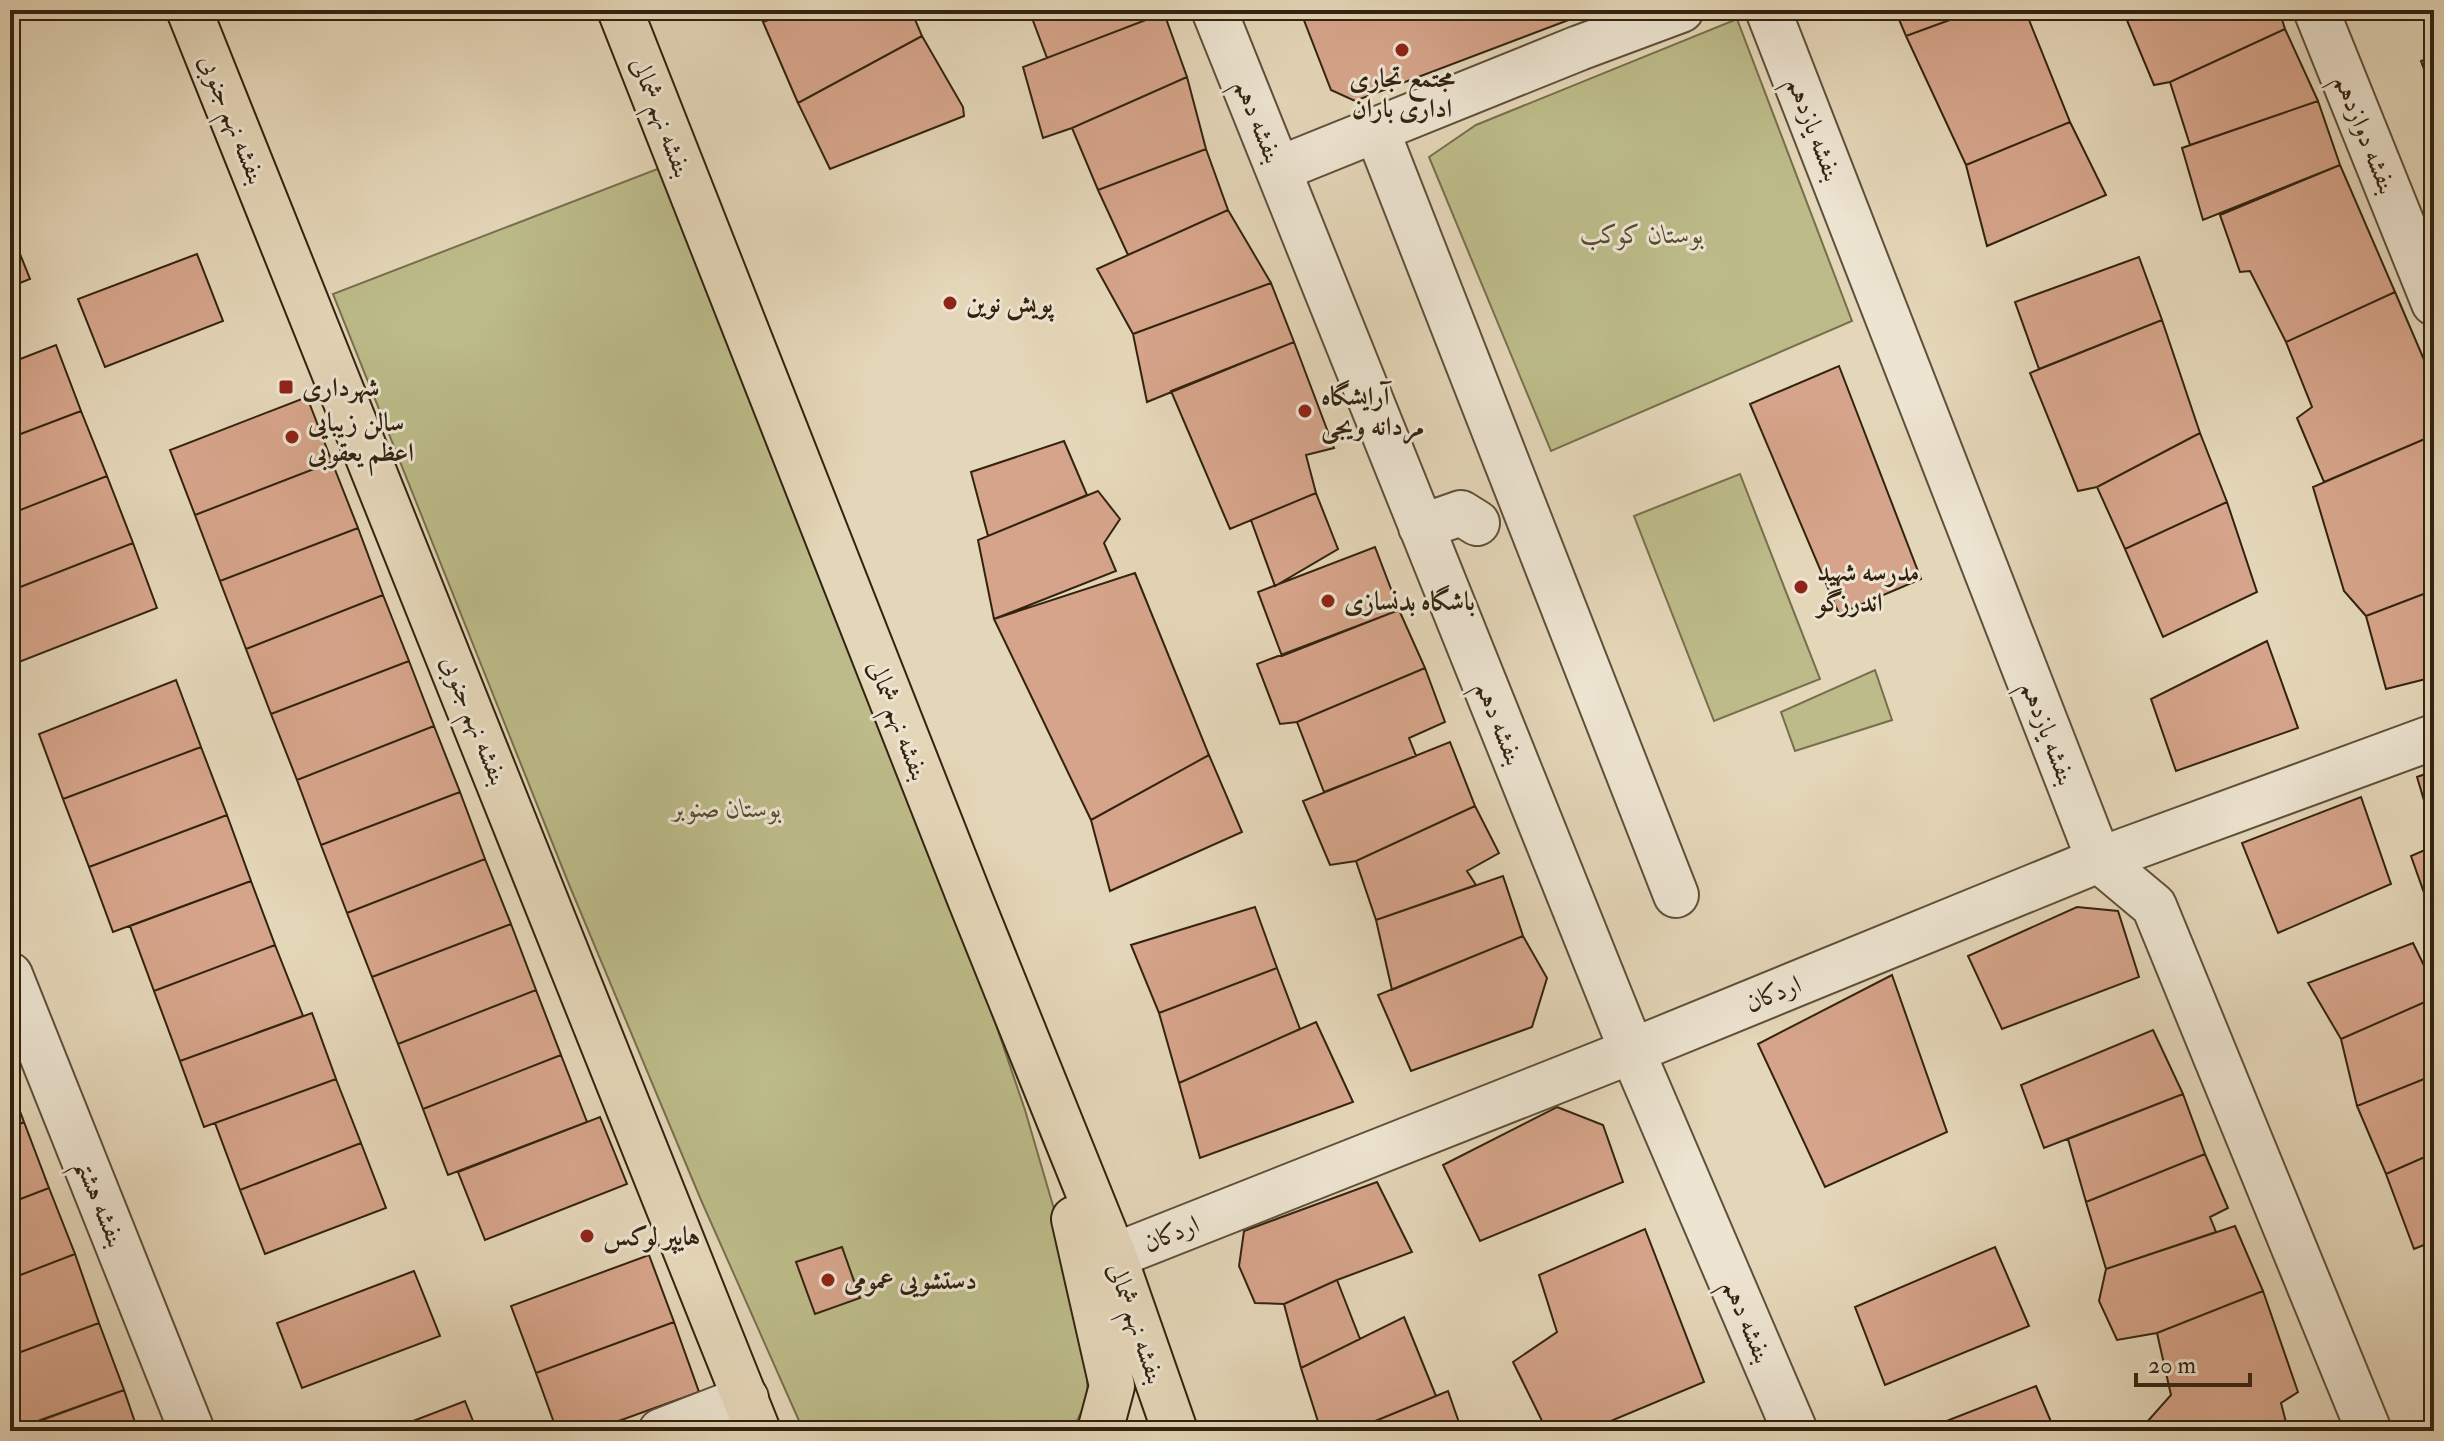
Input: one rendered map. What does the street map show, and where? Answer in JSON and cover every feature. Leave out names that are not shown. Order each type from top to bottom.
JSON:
[{"type":"main road","name":"بنفشه نهم جنوبی","points":[[189,10],[752,1415]]},
{"type":"main road","name":"بنفشه نهم شمالی","points":[[620,10],[1114,1256],[1175,1431]]},
{"type":"main road","points":[[970,899],[1068,1195],[1092,1291],[1112,1386],[1100,1431]]},
{"type":"main road","points":[[718,1326],[791,1431]]},
{"type":"street","name":"بنفشه دهم","points":[[1214,10],[1632,1051],[1795,1431]]},
{"type":"street","points":[[1279,169],[1681,10]]},
{"type":"street","name":"بنفشه یازدهم","points":[[1768,10],[2099,860],[2154,906],[2369,1431]]},
{"type":"street","name":"بنفشه دوازدهم","points":[[2316,10],[2434,303]]},
{"type":"street","points":[[1377,131],[1676,895]]},
{"type":"street","points":[[1421,527],[1461,513],[1477,523]]},
{"type":"street","name":"اردکان","points":[[1114,1256],[1632,1051],[2099,860],[2434,737]]},
{"type":"street","name":"بنفشه هشتم","points":[[10,975],[192,1431]]},
{"type":"street","points":[[661,1431],[752,1415]]},
{"type":"green space","name":"بوستان کوکب","points":[[1737,19],[1852,321],[1551,451],[1429,157],[1476,125]]},
{"type":"green space","name":"بوستان صنوبر","points":[[660,168],[960,919],[1025,1110],[1083,1308],[1088,1398],[1072,1431],[808,1431],[800,1423],[701,1200],[568,882],[333,294]]},
{"type":"green space","points":[[1740,474],[1820,679],[1714,721],[1634,516]]},
{"type":"green space","points":[[1875,670],[1892,720],[1795,751],[1781,712]]},
{"type":"building","points":[[758,10],[795,10],[763,22]]},
{"type":"building","points":[[795,10],[911,10],[922,36],[798,103],[763,22]]},
{"type":"building","points":[[1029,10],[1163,10],[1164,13],[1047,58]]},
{"type":"building","name":"مجتمع تجاری اداری باران","points":[[1300,10],[1595,10],[1355,101],[1331,90]]},
{"type":"building","points":[[1895,10],[1977,10],[1906,36]]},
{"type":"building","points":[[1977,10],[2025,10],[2070,122],[1966,165],[1906,36]]},
{"type":"building","points":[[2143,10],[2279,10],[2285,29],[2170,82],[2154,85],[2126,18]]},
{"type":"building","points":[[1164,13],[1187,77],[1043,138],[1023,67]]},
{"type":"building","points":[[2285,29],[2318,101],[2190,145],[2170,82]]},
{"type":"building","points":[[922,36],[963,107],[964,116],[830,169],[798,103]]},
{"type":"building","points":[[2434,56],[2434,96],[2421,61]]},
{"type":"building","points":[[1187,77],[1206,149],[1098,190],[1072,128]]},
{"type":"building","points":[[2318,101],[2340,165],[2203,220],[2182,148]]},
{"type":"building","points":[[2070,122],[2106,195],[1987,246],[1966,165]]},
{"type":"building","points":[[1206,149],[1228,210],[1128,255],[1098,190]]},
{"type":"building","points":[[2340,165],[2395,292],[2286,342],[2250,271],[2240,272],[2220,215]]},
{"type":"building","points":[[1228,210],[1271,283],[1133,334],[1097,269]]},
{"type":"building","points":[[10,229],[30,279],[10,287]]},
{"type":"building","points":[[197,254],[223,321],[105,367],[78,299]]},
{"type":"building","points":[[2139,257],[2162,320],[2039,369],[2015,302]]},
{"type":"building","points":[[1271,283],[1294,342],[1147,402],[1133,334]]},
{"type":"building","points":[[2395,292],[2434,383],[2434,435],[2324,482],[2297,418],[2312,407],[2286,342]]},
{"type":"building","points":[[2162,320],[2200,433],[2097,487],[2078,491],[2030,373]]},
{"type":"building","points":[[1294,342],[1334,448],[1306,455],[1316,493],[1230,529],[1171,391]]},
{"type":"building","points":[[56,345],[81,411],[10,438],[10,363]]},
{"type":"building","points":[[1839,366],[1921,579],[1839,614],[1750,404]]},
{"type":"building","points":[[307,397],[332,462],[195,515],[170,450]]},
{"type":"building","points":[[81,411],[107,476],[10,514],[10,438]]},
{"type":"building","points":[[2200,433],[2227,502],[2125,549],[2097,487]]},
{"type":"building","points":[[2434,435],[2434,590],[2366,616],[2344,591],[2313,487]]},
{"type":"building","points":[[1064,441],[1087,495],[988,536],[971,472]]},
{"type":"building","points":[[332,462],[358,528],[220,581],[195,515]]},
{"type":"building","points":[[107,476],[133,543],[10,591],[10,514]]},
{"type":"building","points":[[1098,491],[1120,519],[1104,543],[1116,571],[994,619],[978,540]]},
{"type":"building","points":[[1316,493],[1338,549],[1275,586],[1251,520]]},
{"type":"building","points":[[2227,502],[2257,592],[2163,637],[2125,549]]},
{"type":"building","points":[[358,528],[383,595],[246,649],[220,581]]},
{"type":"building","points":[[133,543],[157,608],[19,662],[10,637],[10,591]]},
{"type":"building","name":"باشگاه بدنسازی","points":[[1375,547],[1399,610],[1282,656],[1258,592]]},
{"type":"building","points":[[1135,573],[1209,755],[1091,820],[994,619]]},
{"type":"building","points":[[2434,590],[2434,677],[2386,689],[2366,616]]},
{"type":"building","points":[[383,595],[409,661],[271,714],[246,649]]},
{"type":"building","points":[[1399,610],[1425,668],[1297,722],[1280,724],[1257,664]]},
{"type":"building","points":[[2267,641],[2298,728],[2176,771],[2151,699]]},
{"type":"building","points":[[409,661],[434,726],[297,780],[271,714]]},
{"type":"building","points":[[1425,668],[1445,722],[1409,738],[1416,756],[1324,792],[1297,722]]},
{"type":"building","points":[[176,680],[201,747],[63,799],[39,734]]},
{"type":"building","points":[[434,726],[460,792],[321,845],[297,780]]},
{"type":"building","points":[[1450,742],[1475,806],[1356,861],[1330,865],[1303,801]]},
{"type":"building","points":[[201,747],[227,815],[89,867],[63,799]]},
{"type":"building","points":[[1209,755],[1242,832],[1110,891],[1091,820]]},
{"type":"building","points":[[2434,771],[2434,834],[2417,777]]},
{"type":"building","points":[[460,792],[485,859],[347,913],[321,845]]},
{"type":"building","points":[[2361,797],[2391,884],[2278,933],[2242,843]]},
{"type":"building","points":[[1475,806],[1499,853],[1467,871],[1476,885],[1376,920],[1356,861]]},
{"type":"building","points":[[227,815],[251,881],[113,932],[89,867]]},
{"type":"building","points":[[2434,846],[2434,921],[2411,856]]},
{"type":"building","points":[[485,859],[511,924],[372,977],[347,913]]},
{"type":"building","points":[[1503,876],[1523,936],[1392,990],[1376,920]]},
{"type":"building","points":[[251,881],[275,945],[154,991],[130,926]]},
{"type":"building","points":[[1255,907],[1277,968],[1159,1013],[1131,945]]},
{"type":"building","points":[[2077,907],[2118,911],[2139,977],[2002,1029],[1968,956]]},
{"type":"building","points":[[511,924],[536,990],[398,1044],[372,977]]},
{"type":"building","points":[[1523,936],[1547,978],[1532,1027],[1411,1071],[1378,995]]},
{"type":"building","points":[[2413,943],[2434,986],[2434,998],[2341,1039],[2308,983]]},
{"type":"building","points":[[275,945],[303,1016],[180,1061],[154,991]]},
{"type":"building","points":[[1277,968],[1300,1029],[1179,1083],[1159,1013]]},
{"type":"building","points":[[1892,975],[1947,1132],[1825,1187],[1758,1044]]},
{"type":"building","points":[[536,990],[561,1055],[423,1109],[398,1044]]},
{"type":"building","points":[[2434,998],[2434,1075],[2357,1106],[2341,1039]]},
{"type":"building","points":[[312,1013],[336,1079],[204,1127],[180,1061]]},
{"type":"building","points":[[1316,1022],[1353,1102],[1200,1158],[1179,1083]]},
{"type":"building","points":[[2153,1030],[2183,1094],[2044,1148],[2021,1085]]},
{"type":"building","points":[[561,1055],[587,1122],[448,1175],[423,1109]]},
{"type":"building","points":[[2434,1075],[2434,1153],[2386,1174],[2357,1106]]},
{"type":"building","points":[[336,1079],[361,1143],[240,1190],[215,1123]]},
{"type":"building","points":[[10,1085],[24,1122],[10,1128]]},
{"type":"building","points":[[2183,1094],[2205,1154],[2086,1202],[2068,1139]]},
{"type":"building","points":[[1557,1107],[1603,1125],[1623,1182],[1480,1241],[1443,1165]]},
{"type":"building","points":[[600,1117],[627,1184],[485,1240],[458,1172]]},
{"type":"building","points":[[24,1122],[49,1188],[10,1203],[10,1128]]},
{"type":"building","points":[[361,1143],[386,1208],[265,1254],[240,1190]]},
{"type":"building","points":[[2434,1153],[2434,1241],[2414,1249],[2386,1174]]},
{"type":"building","points":[[2205,1154],[2228,1208],[2210,1217],[2216,1232],[2106,1269],[2086,1202]]},
{"type":"building","points":[[1377,1182],[1412,1252],[1284,1304],[1255,1303],[1239,1266],[1244,1231]]},
{"type":"building","points":[[49,1188],[75,1254],[10,1279],[10,1203]]},
{"type":"building","points":[[2235,1226],[2263,1291],[2157,1333],[2117,1340],[2099,1301],[2106,1269]]},
{"type":"building","points":[[1645,1229],[1704,1382],[1587,1431],[1547,1431],[1513,1362],[1557,1332],[1539,1275]]},
{"type":"building","name":"دستشویی عمومی","points":[[842,1247],[860,1298],[815,1314],[796,1262]]},
{"type":"building","points":[[1995,1247],[2029,1326],[1885,1385],[1855,1307]]},
{"type":"building","points":[[75,1254],[99,1323],[10,1356],[10,1279]]},
{"type":"building","points":[[649,1255],[674,1322],[536,1373],[511,1306]]},
{"type":"building","points":[[414,1271],[440,1336],[302,1388],[277,1323]]},
{"type":"building","points":[[1337,1280],[1360,1339],[1301,1368],[1284,1304]]},
{"type":"building","points":[[2263,1291],[2298,1392],[2281,1403],[2288,1430],[2139,1431],[2171,1395],[2157,1333]]},
{"type":"building","points":[[1404,1317],[1436,1396],[1351,1431],[1321,1431],[1301,1368]]},
{"type":"building","points":[[674,1322],[699,1392],[591,1431],[557,1431],[536,1373]]},
{"type":"building","points":[[99,1323],[124,1390],[10,1431],[10,1356]]},
{"type":"building","points":[[2036,1386],[2055,1431],[1921,1431]]},
{"type":"building","points":[[124,1390],[138,1431],[12,1431]]},
{"type":"building","points":[[1448,1391],[1462,1431],[1351,1431],[1436,1396]]},
{"type":"building","points":[[465,1401],[477,1431],[387,1431]]},
{"type":"place","name":"مجتمع تجاری اداری باران","points":[[1402,50]]},
{"type":"place","name":"پویش نوین","points":[[950,303]]},
{"type":"place","name":"شهرداری","points":[[286,387]]},
{"type":"place","name":"آرایشگاه مردانه ویجی","points":[[1305,411]]},
{"type":"place","name":"سالن زیبایی اعظم یعقوبی","points":[[292,437]]},
{"type":"place","name":"مدرسه شهید اندرزگو","points":[[1801,587]]},
{"type":"place","name":"باشگاه بدنسازی","points":[[1328,601]]},
{"type":"place","name":"هایپر لوکس","points":[[587,1236]]},
{"type":"place","name":"دستشویی عمومی","points":[[828,1280]]}]
